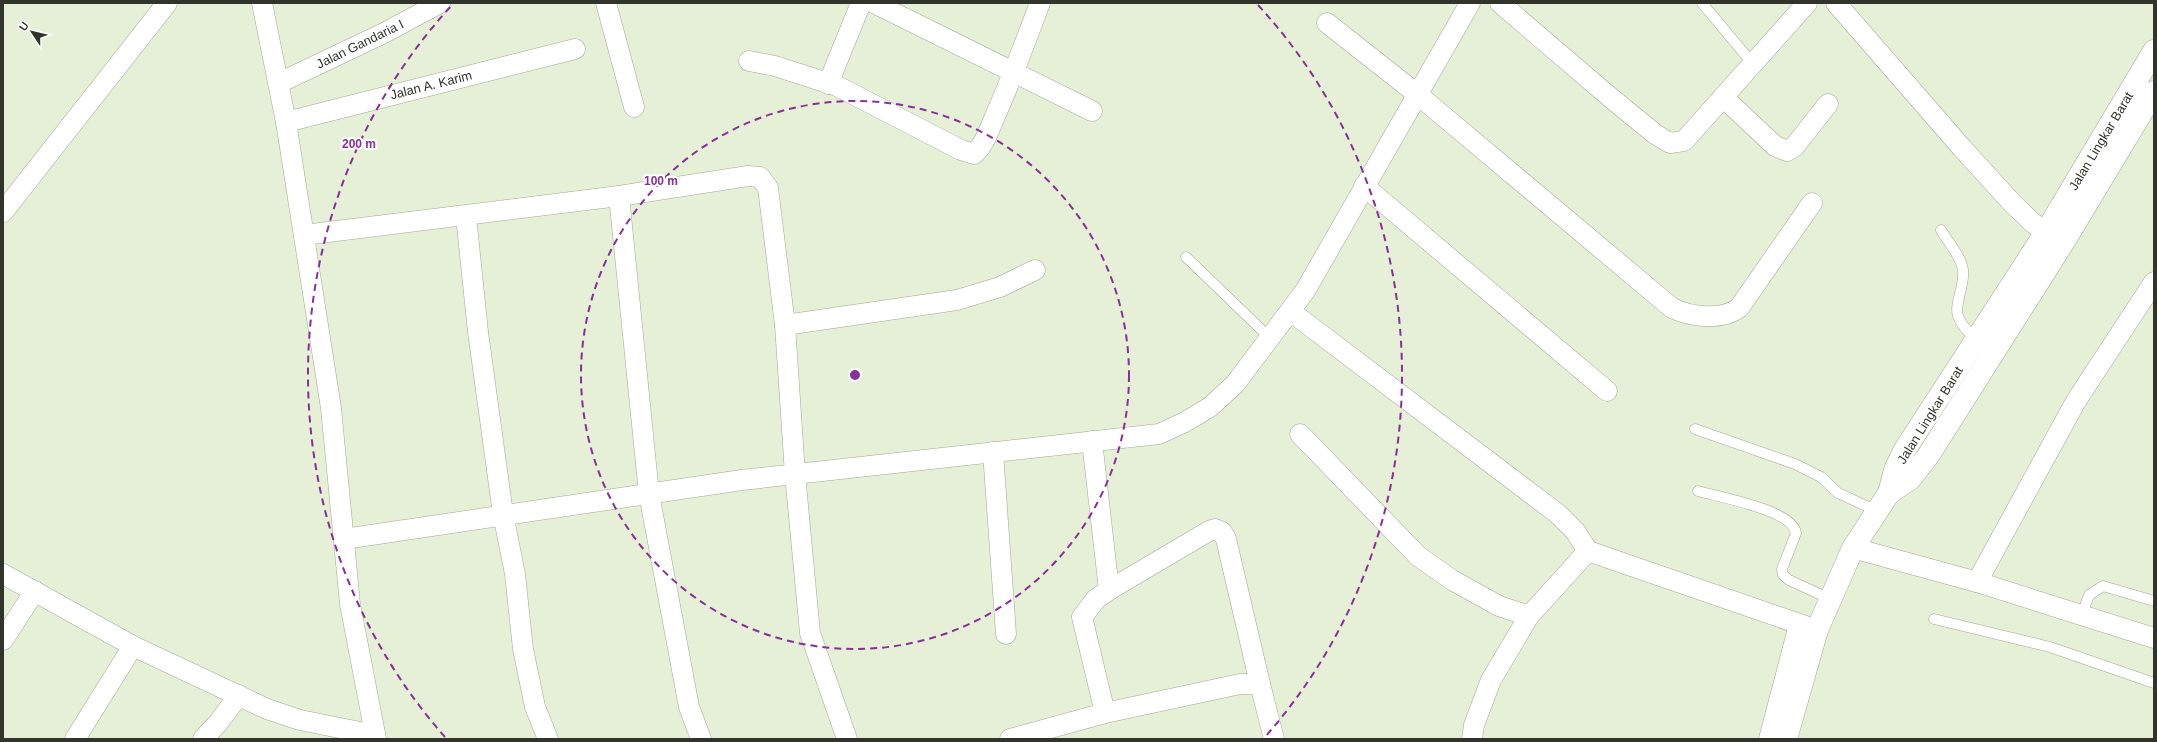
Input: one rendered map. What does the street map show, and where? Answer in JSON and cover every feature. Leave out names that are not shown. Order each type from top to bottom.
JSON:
[{"type":"street","points":[[4,210],[167,3]]},
{"type":"street","name":"Jalan Gandaria I","points":[[279,83],[384,33],[440,3]]},
{"type":"street","points":[[606,3],[634,107]]},
{"type":"street","points":[[828,84],[861,3]]},
{"type":"street","points":[[874,3],[1092,111]]},
{"type":"street","points":[[749,61],[776,66],[837,86],[961,150],[974,154],[979,150],[1014,72],[1040,3]]},
{"type":"street","points":[[344,539],[503,514],[794,474],[1159,434],[1185,422],[1210,407],[1234,384],[1305,291],[1470,3]]},
{"type":"street","points":[[1500,3],[1611,98],[1655,134],[1670,143],[1684,141],[1807,3]]},
{"type":"street","points":[[1836,3],[2013,204],[2032,223],[2054,237]]},
{"type":"street","points":[[3,574],[134,646],[267,709],[300,720],[375,737],[350,604],[331,408],[286,122],[263,4]]},
{"type":"street","points":[[1327,23],[1417,94],[1672,308],[1686,314],[1718,315],[1733,312],[1739,308],[1812,202]]},
{"type":"street","name":"Jalan A. Karim","points":[[286,122],[575,49]]},
{"type":"street","name":"Jalan Lingkar Barat","points":[[1889,493],[1910,479],[1928,456],[2054,237],[2154,51]]},
{"type":"street","name":"Jalan Lingkar Barat","points":[[1889,493],[1895,470],[1904,451],[1977,340],[2054,237],[2154,92]]},
{"type":"street","points":[[1723,97],[1775,146],[1787,151],[1794,147],[1828,104]]},
{"type":"street","points":[[304,236],[619,196],[748,176],[760,177],[768,188],[785,325],[794,474],[810,633],[847,739]]},
{"type":"street","points":[[1364,186],[1608,392]]},
{"type":"street","points":[[619,196],[649,494],[689,707],[701,739]]},
{"type":"street","points":[[466,216],[478,332],[503,514],[515,574],[527,675],[535,707],[548,739]]},
{"type":"street","points":[[785,325],[957,300],[1000,287],[1035,270]]},
{"type":"street","points":[[1977,582],[2076,402],[2154,282]]},
{"type":"street","points":[[1290,311],[1558,514],[1574,531],[1588,551],[1808,627]]},
{"type":"street","points":[[1300,434],[1418,556],[1452,580],[1499,606],[1529,616]]},
{"type":"street","points":[[1092,441],[1109,590]]},
{"type":"street","points":[[993,452],[1006,634]]},
{"type":"street","points":[[1769,739],[1808,627],[1830,599],[1853,548],[1889,493]]},
{"type":"street","points":[[1105,713],[1082,617],[1096,599],[1109,590],[1209,531],[1215,529],[1222,532],[1226,539],[1274,739]]},
{"type":"street","points":[[1853,548],[1977,582],[2154,638]]},
{"type":"street","points":[[1472,739],[1474,725],[1491,680],[1529,616],[1588,551]]},
{"type":"street","points":[[3,640],[35,591]]},
{"type":"street","points":[[1786,739],[1808,627]]},
{"type":"street","points":[[75,739],[134,646]]},
{"type":"street","points":[[1010,739],[1105,713],[1240,684],[1260,684]]},
{"type":"street","points":[[203,739],[218,724],[239,695]]},
{"type":"lane","points":[[1702,3],[1753,64]]},
{"type":"lane","points":[[1941,230],[1958,258],[1963,270],[1963,287],[1957,308],[1958,316],[1963,325],[1977,340]]},
{"type":"lane","points":[[1186,257],[1270,338]]},
{"type":"lane","points":[[1695,429],[1795,464],[1822,477],[1838,493],[1877,511]]},
{"type":"lane","points":[[1698,492],[1774,512],[1790,522],[1796,528],[1796,533],[1782,569],[1784,575],[1789,580],[1830,599]]},
{"type":"lane","points":[[2082,614],[2088,595],[2103,586],[2154,601]]},
{"type":"lane","points":[[1934,619],[2050,647],[2154,683]]}]
